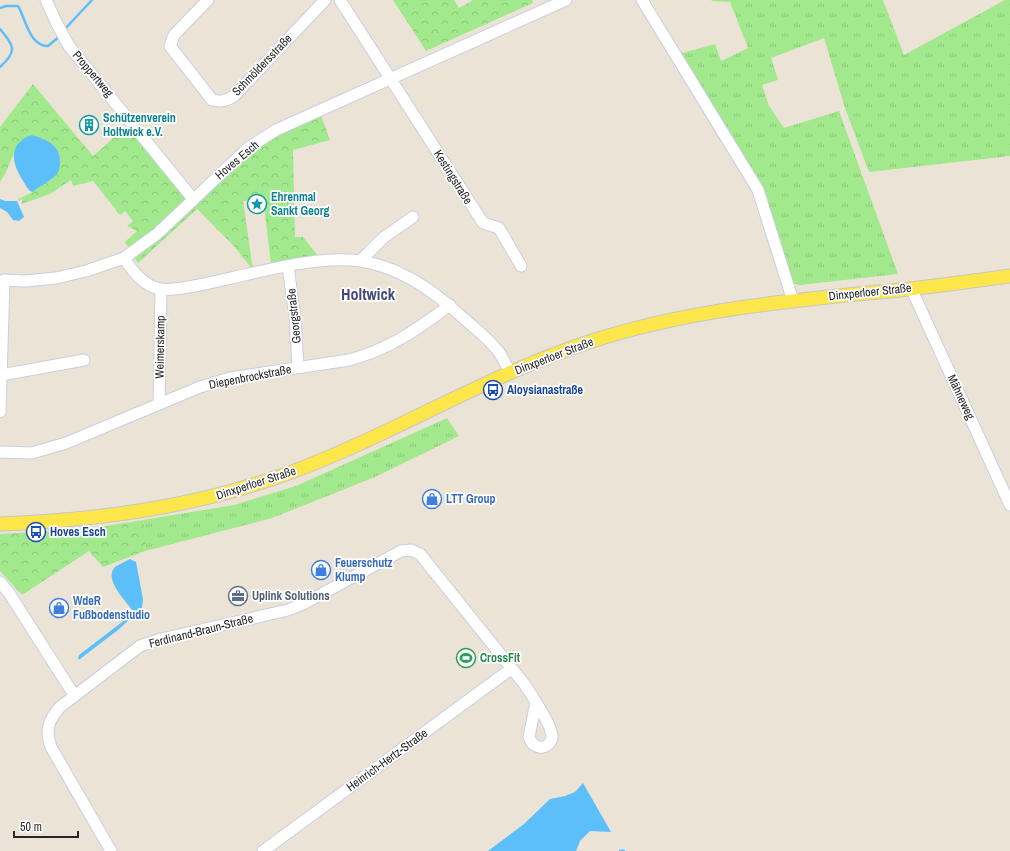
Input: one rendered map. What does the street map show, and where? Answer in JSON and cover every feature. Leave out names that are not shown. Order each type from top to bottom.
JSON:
[{"type":"main road","name":"Dinxperloer Straße","points":[[0,524],[43,522],[136,513],[233,492],[291,472],[354,446],[510,372],[558,352],[632,329],[690,316],[793,301],[1010,276]]},
{"type":"street","name":"Proppertweg","points":[[46,0],[57,24],[70,46],[193,199]]},
{"type":"street","name":"Schmöldersstraße","points":[[208,0],[174,35],[170,46],[173,52],[212,100],[219,101],[226,101],[234,96],[325,0]]},
{"type":"street","name":"Kestingstraße","points":[[340,0],[483,223],[499,228],[521,266]]},
{"type":"street","name":"Hoves Esch","points":[[0,412],[4,280],[25,281],[56,278],[86,271],[124,258],[156,234],[248,148],[276,130],[566,0]]},
{"type":"street","points":[[642,0],[758,190],[793,301]]},
{"type":"street","points":[[360,261],[383,238],[413,217]]},
{"type":"street","points":[[124,258],[134,273],[150,286],[162,289],[184,288],[288,266],[333,260],[360,261],[390,269],[425,286],[450,305],[498,352],[510,372]]},
{"type":"street","name":"Georgstraße","points":[[288,266],[295,318],[298,367]]},
{"type":"street","name":"Mähneweg","points":[[911,288],[1010,505]]},
{"type":"street","name":"Weimerskamp","points":[[159,404],[162,289]]},
{"type":"street","name":"Diepenbrockstraße","points":[[0,452],[32,453],[66,443],[200,386],[230,378],[349,360],[363,356],[389,346],[419,328],[450,305]]},
{"type":"street","points":[[1,375],[84,360]]},
{"type":"street","name":"Ferdinand-Braun-Straße","points":[[74,695],[140,646],[161,639],[288,610],[303,604],[406,549],[420,554],[511,669]]},
{"type":"street","points":[[0,582],[9,593],[74,695],[52,716],[48,729],[49,741],[51,747],[111,851]]},
{"type":"street","points":[[511,669],[536,702]]},
{"type":"street","name":"Heinrich-Hertz-Straße","points":[[263,851],[511,669]]},
{"type":"green space","points":[[393,0],[454,0],[459,8],[473,0],[532,0],[533,3],[426,51]]},
{"type":"green space","points":[[711,0],[883,0],[904,55],[1005,0],[1010,0],[1010,156],[869,172],[845,108],[824,38],[771,58],[778,80],[762,85],[769,106],[784,128],[839,111],[898,274],[800,285],[792,283],[758,184],[679,54],[715,44],[721,61],[748,48],[730,2]]},
{"type":"green space","points":[[33,84],[93,156],[126,127],[188,198],[215,171],[244,147],[318,107],[330,140],[293,150],[295,237],[303,237],[319,257],[271,264],[263,197],[243,201],[253,270],[233,245],[197,209],[138,263],[125,242],[137,231],[127,226],[133,221],[125,211],[120,215],[93,181],[73,186],[71,180],[50,194],[21,204],[22,199],[19,201],[18,199],[33,192],[38,187],[53,179],[17,146],[0,182],[0,127]]},
{"type":"green space","points":[[447,418],[459,436],[375,477],[272,518],[145,551],[147,536],[143,520],[234,505],[296,486]]},
{"type":"green space","points":[[143,520],[147,536],[145,551],[103,567],[89,551],[22,595],[0,571],[0,534],[87,529]]},
{"type":"water","points":[[31,135],[52,144],[60,157],[59,169],[56,175],[33,192],[27,188],[16,168],[14,161],[15,149],[18,144],[23,139]]},
{"type":"water","points":[[0,199],[5,201],[17,201],[24,217],[19,221],[13,220],[7,212],[0,208]]},
{"type":"water","points":[[130,559],[136,562],[143,599],[142,608],[118,630],[78,659],[79,655],[130,616],[133,611],[117,590],[112,578],[112,572],[115,567]]},
{"type":"water","points":[[583,783],[611,832],[590,831],[580,841],[576,851],[488,851],[524,824],[550,799],[575,792]]},
{"type":"waterway","points":[[64,30],[92,0]]},
{"type":"waterway","points":[[0,8],[6,6],[18,6],[32,37],[36,42],[42,45],[48,46],[60,36]]},
{"type":"waterway","points":[[0,29],[11,44],[12,48],[10,57],[0,67]]},
{"type":"place","name":"Schützenverein Holtwick e.V.","points":[[89,125]]},
{"type":"place","name":"Ehrenmal Sankt Georg","points":[[257,204]]},
{"type":"place","name":"Aloysianastraße","points":[[493,390]]},
{"type":"place","name":"LTT Group","points":[[432,499]]},
{"type":"place","name":"Hoves Esch","points":[[36,532]]},
{"type":"place","name":"Feuerschutz Klump","points":[[321,570]]},
{"type":"place","name":"Uplink Solutions","points":[[238,596]]},
{"type":"place","name":"WdeR Fußbodenstudio","points":[[59,608]]},
{"type":"place","name":"CrossFit","points":[[466,658]]},
{"type":"district","name":"Holtwick","points":[[368,294]]}]
